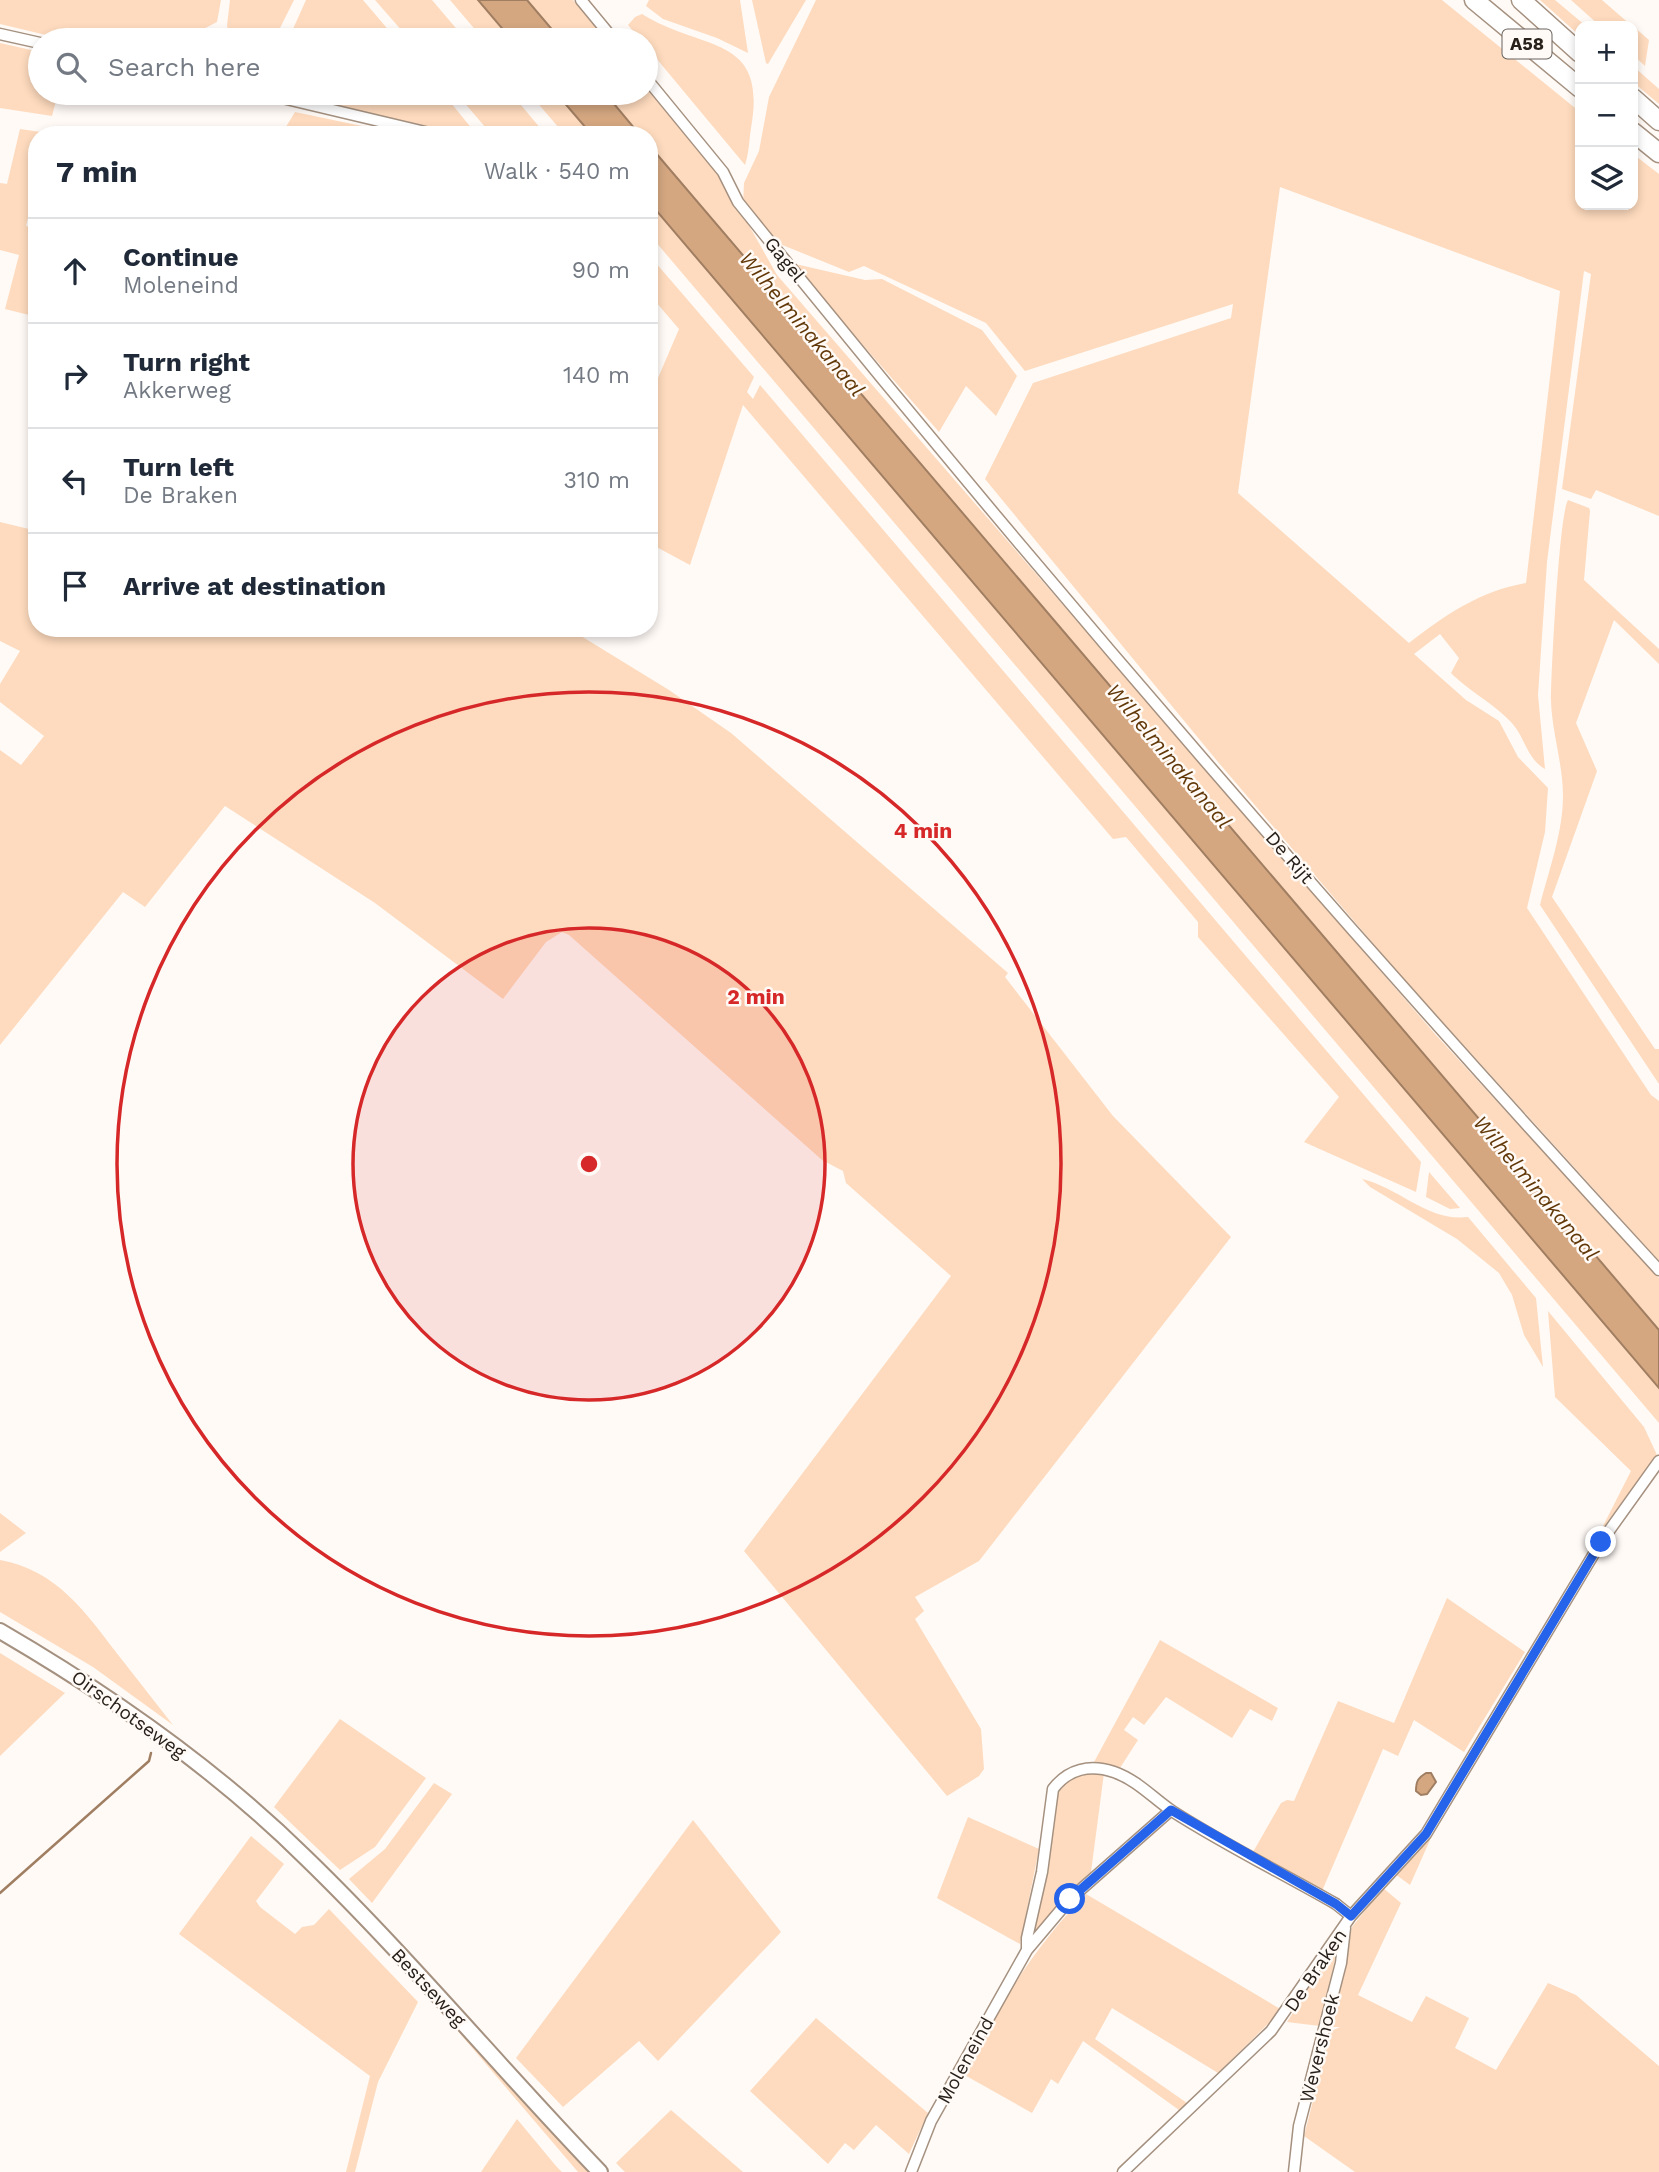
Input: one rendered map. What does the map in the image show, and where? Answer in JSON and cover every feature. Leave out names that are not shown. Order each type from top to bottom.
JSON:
[{"type":"highway","name":"A58","points":[[1474,0],[1575,84]]},
{"type":"highway","name":"A58","points":[[1521,0],[1575,49]]},
{"type":"highway","points":[[1638,102],[1659,121]]},
{"type":"highway","points":[[1638,136],[1659,153]]},
{"type":"main road","name":"Oirschotseweg","points":[[0,1631],[118,1703],[251,1808]]},
{"type":"main road","name":"Bestseweg","points":[[251,1808],[358,1910],[600,2172]]},
{"type":"street","points":[[581,0],[604,28]]},
{"type":"street","points":[[0,34],[28,40]]},
{"type":"street","name":"Gagel","points":[[658,93],[723,172],[738,202],[928,438]]},
{"type":"street","points":[[312,105],[400,126]]},
{"type":"street","name":"De Rijt","points":[[928,438],[1409,994],[1659,1270]]},
{"type":"street","name":"De Braken","points":[[1124,2172],[1272,2032],[1348,1920],[1426,1834],[1601,1542],[1659,1461]]},
{"type":"street","name":"Moleneind","points":[[911,2172],[931,2121],[1027,1950],[1070,1899],[1171,1810],[1140,1785],[1116,1773],[1098,1769],[1072,1771],[1053,1789],[1042,1872],[1027,1938],[1027,1950]]},
{"type":"street","points":[[1171,1810],[1336,1904],[1348,1920]]},
{"type":"street","name":"Wevershoek","points":[[1294,2172],[1298,2126],[1341,1963],[1348,1920]]},
{"type":"shaded area","points":[[0,0],[221,0],[217,22],[205,28],[28,28],[28,31],[0,24]]},
{"type":"shaded area","points":[[230,0],[294,0],[280,28],[228,28]]},
{"type":"shaded area","points":[[306,0],[363,0],[387,28],[293,28]]},
{"type":"shaded area","points":[[375,0],[432,0],[456,28],[400,28]]},
{"type":"shaded area","points":[[450,0],[478,0],[502,28],[474,28]]},
{"type":"shaded area","points":[[527,0],[573,0],[598,28],[551,28]]},
{"type":"shaded area","points":[[649,0],[740,0],[748,53],[717,38],[663,19],[646,6]]},
{"type":"shaded area","points":[[752,0],[806,0],[768,64],[766,63]]},
{"type":"shaded area","points":[[816,0],[1442,0],[1575,108],[1575,210],[1638,210],[1638,158],[1659,174],[1659,516],[1596,490],[1591,499],[1562,489],[1591,274],[1584,271],[1547,562],[1538,695],[1545,769],[1534,759],[1510,721],[1451,673],[1459,658],[1440,634],[1414,654],[1466,700],[1499,721],[1518,757],[1548,788],[1545,832],[1527,908],[1651,1095],[1659,1101],[1659,1261],[1401,976],[1218,762],[985,479],[1033,383],[1231,318],[1233,304],[1025,371],[986,323],[864,266],[849,272],[775,242],[743,206],[744,183],[759,151],[769,97]],"holes":[[[1280,187],[1560,291],[1526,583],[1478,598],[1409,643],[1238,493]]]},
{"type":"shaded area","points":[[1540,0],[1555,0],[1580,21],[1575,21],[1575,32]]},
{"type":"shaded area","points":[[1571,0],[1602,0],[1626,21],[1594,21]]},
{"type":"shaded area","points":[[642,14],[725,50],[740,60],[750,75],[754,97],[745,165],[658,60],[658,28],[631,28],[628,25]]},
{"type":"shaded area","points":[[1638,30],[1649,40],[1645,66],[1638,60]]},
{"type":"shaded area","points":[[0,43],[28,49],[28,105],[55,105],[52,116],[0,108]]},
{"type":"shaded area","points":[[1638,70],[1659,89],[1659,104],[1638,86]]},
{"type":"shaded area","points":[[658,99],[718,171],[777,275],[1435,1034],[1659,1278],[1659,1330],[658,156],[658,126],[632,126],[615,105],[658,105]]},
{"type":"shaded area","points":[[335,105],[453,105],[470,126],[426,126]]},
{"type":"shaded area","points":[[466,105],[521,105],[538,126],[484,126]]},
{"type":"shaded area","points":[[539,105],[566,105],[584,126],[557,126]]},
{"type":"shaded area","points":[[295,112],[362,126],[286,126]]},
{"type":"shaded area","points":[[20,129],[28,130],[28,315],[5,309],[19,255],[0,250],[0,183],[7,184]]},
{"type":"shaded area","points":[[658,213],[1659,1388],[1659,1423],[658,245]]},
{"type":"shaded area","points":[[791,263],[865,280],[882,279],[982,330],[1017,376],[996,416],[966,386],[939,432]]},
{"type":"shaded area","points":[[658,265],[754,377],[747,392],[753,399],[760,385],[1421,1162],[1416,1192],[1304,1142],[1339,1097],[1198,937],[1198,922],[1126,837],[1113,839],[743,405],[690,565],[658,548],[658,378],[679,329],[658,304]]},
{"type":"shaded area","points":[[1568,500],[1589,508],[1590,511],[1584,580],[1659,649],[1659,664],[1614,620],[1576,723],[1597,771],[1552,897],[1655,1049],[1659,1049],[1659,1084],[1540,905],[1561,823],[1563,796],[1551,701],[1559,563]]},
{"type":"shaded area","points":[[0,522],[28,529],[28,637],[583,637],[669,690],[731,733],[1008,973],[1005,977],[1113,1116],[1231,1237],[979,1561],[915,1597],[924,1611],[915,1619],[981,1729],[984,1769],[979,1776],[947,1796],[744,1551],[951,1276],[846,1183],[843,1171],[822,1160],[569,935],[562,932],[546,942],[503,999],[375,903],[225,806],[145,907],[123,892],[0,1045],[0,750],[21,765],[44,736],[0,702],[0,684],[20,651],[0,641]]},
{"type":"shaded area","points":[[1429,1172],[1460,1208],[1450,1209],[1426,1197]]},
{"type":"shaded area","points":[[1362,1179],[1389,1189],[1427,1210],[1454,1217],[1468,1217],[1536,1298],[1543,1367],[1524,1335],[1512,1295],[1499,1273],[1457,1239],[1370,1187]]},
{"type":"shaded area","points":[[1548,1311],[1644,1427],[1657,1455],[1600,1532],[1631,1471],[1555,1397]]},
{"type":"shaded area","points":[[0,1513],[26,1533],[0,1552]]},
{"type":"shaded area","points":[[0,1560],[38,1573],[54,1583],[82,1609],[173,1725],[93,1667],[0,1612]]},
{"type":"shaded area","points":[[1447,1598],[1525,1652],[1464,1752],[1414,1720],[1398,1756],[1383,1749],[1322,1891],[1253,1852],[1281,1803],[1294,1801],[1338,1701],[1394,1723]]},
{"type":"shaded area","points":[[1160,1640],[1278,1708],[1272,1721],[1250,1709],[1232,1738],[1166,1697],[1144,1725],[1133,1717],[1124,1730],[1138,1740],[1118,1771],[1093,1764]]},
{"type":"shaded area","points":[[0,1653],[65,1693],[0,1756]]},
{"type":"shaded area","points":[[340,1719],[426,1778],[375,1847],[340,1870],[274,1807]]},
{"type":"shaded area","points":[[1085,1773],[1104,1773],[1091,1872],[1034,1934],[1057,1794],[1071,1777]]},
{"type":"shaded area","points":[[434,1783],[452,1794],[372,1903],[349,1879],[385,1849]]},
{"type":"shaded area","points":[[968,1817],[1039,1849],[1020,1944],[937,1898]]},
{"type":"shaded area","points":[[693,1820],[781,1932],[658,2061],[639,2041],[563,2107],[516,2058]]},
{"type":"shaded area","points":[[251,1836],[284,1864],[256,1901],[260,1907],[295,1934],[302,1927],[314,1925],[329,1909],[418,2002],[378,2082],[355,2172],[346,2172],[370,2076],[179,1934]]},
{"type":"shaded area","points":[[1428,1836],[1430,1840],[1410,1885],[1395,1874]]},
{"type":"shaded area","points":[[1383,1888],[1401,1903],[1358,1995],[1412,2022],[1426,1996],[1469,2018],[1455,2048],[1496,2070],[1548,1983],[1576,1995],[1659,2066],[1659,2172],[1355,2172],[1304,2136],[1331,2031],[1340,2027],[1333,2027],[1352,1927]]},
{"type":"shaded area","points":[[1086,1894],[1282,2010],[1218,2073],[1112,2008],[1095,2039],[1187,2103],[1179,2110],[1083,2041],[1058,2084],[1051,2079],[1032,2113],[961,2073],[1033,1957]]},
{"type":"shaded area","points":[[1339,1941],[1320,2026],[1287,2022]]},
{"type":"shaded area","points":[[439,2009],[450,2015],[593,2172],[578,2172]]},
{"type":"shaded area","points":[[816,2018],[928,2113],[909,2154],[876,2125],[854,2150],[845,2143],[828,2164],[750,2091]]},
{"type":"shaded area","points":[[671,2110],[743,2172],[625,2172],[616,2163]]},
{"type":"shaded area","points":[[517,2119],[556,2166],[562,2172],[481,2172]]},
{"type":"water","points":[[478,0],[527,0],[551,28],[502,28]]},
{"type":"water","points":[[566,105],[615,105],[632,126],[584,126]]},
{"type":"water","name":"Wilhelminakanaal","points":[[658,156],[1659,1330],[1659,1388],[658,213]]},
{"type":"water","points":[[1431,1773],[1436,1782],[1427,1794],[1421,1795],[1416,1791],[1416,1785],[1419,1778]]},
{"type":"waterway","points":[[0,1893],[149,1761],[151,1753]]},
{"type":"route","points":[[1070,1899],[1171,1810],[1336,1904],[1351,1916],[1426,1834],[1601,1542]]}]
